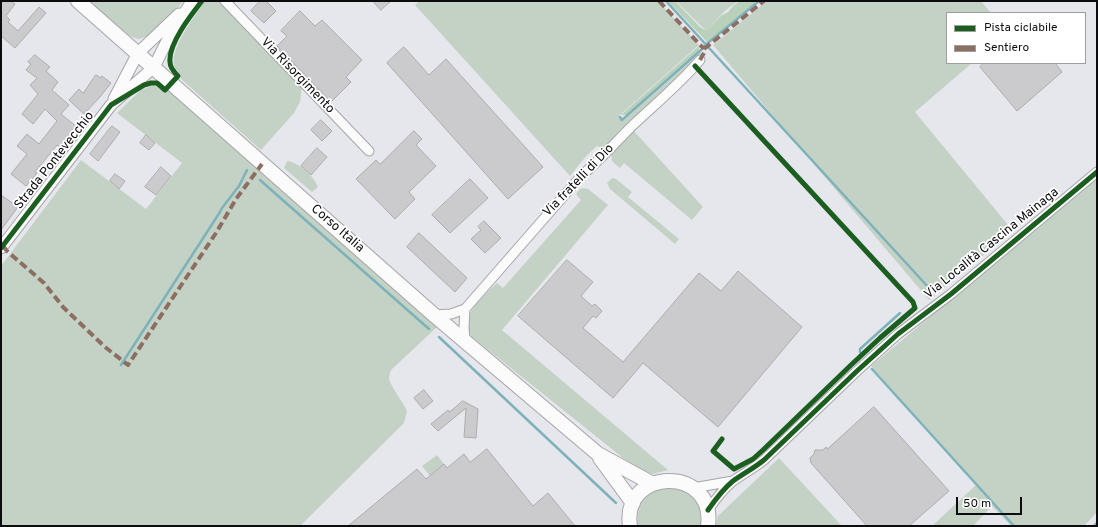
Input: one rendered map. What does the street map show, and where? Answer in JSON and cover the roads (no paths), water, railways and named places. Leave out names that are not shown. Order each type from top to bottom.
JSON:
[{"type":"main road","name":"Corso Italia","points":[[78,1],[434,314],[598,454],[653,484]]},
{"type":"main road","name":"Corso Italia","points":[[598,454],[633,503]]},
{"type":"main road","points":[[630,526],[629,516],[633,503],[641,491],[653,484],[666,480],[673,480],[686,484],[702,498],[708,510],[708,526]]},
{"type":"street","points":[[138,53],[192,1]]},
{"type":"street","points":[[154,67],[168,39],[192,1]]},
{"type":"street","name":"Via Risorgimento","points":[[225,1],[235,4],[369,151]]},
{"type":"street","name":"Strada Pontevecchio","points":[[1,247],[111,105],[138,53]]},
{"type":"street","name":"Via fratelli di Dio","points":[[465,309],[582,175],[600,160],[632,127],[672,90],[700,60]]},
{"type":"street","name":"Strada Pontevecchio","points":[[111,105],[154,67]]},
{"type":"street","name":"Via Località Cascina Mainaga","points":[[708,510],[720,494],[733,481],[764,460],[898,334],[951,294],[1097,172]]},
{"type":"street","points":[[434,314],[451,314],[465,309],[465,341]]},
{"type":"street","name":"Via Località Cascina Mainaga","points":[[692,488],[733,481]]},
{"type":"waterway","points":[[666,1],[929,288],[926,290]]},
{"type":"waterway","points":[[704,46],[759,1]]},
{"type":"waterway","points":[[620,117],[622,120],[701,50]]},
{"type":"waterway","points":[[121,365],[222,208],[239,186],[247,170]]},
{"type":"waterway","points":[[260,180],[429,329]]},
{"type":"waterway","points":[[860,352],[860,349],[900,313]]},
{"type":"waterway","points":[[439,337],[616,503]]},
{"type":"waterway","points":[[872,369],[1014,526]]},
{"type":"waterway","points":[[1094,526],[1097,523]]}]
